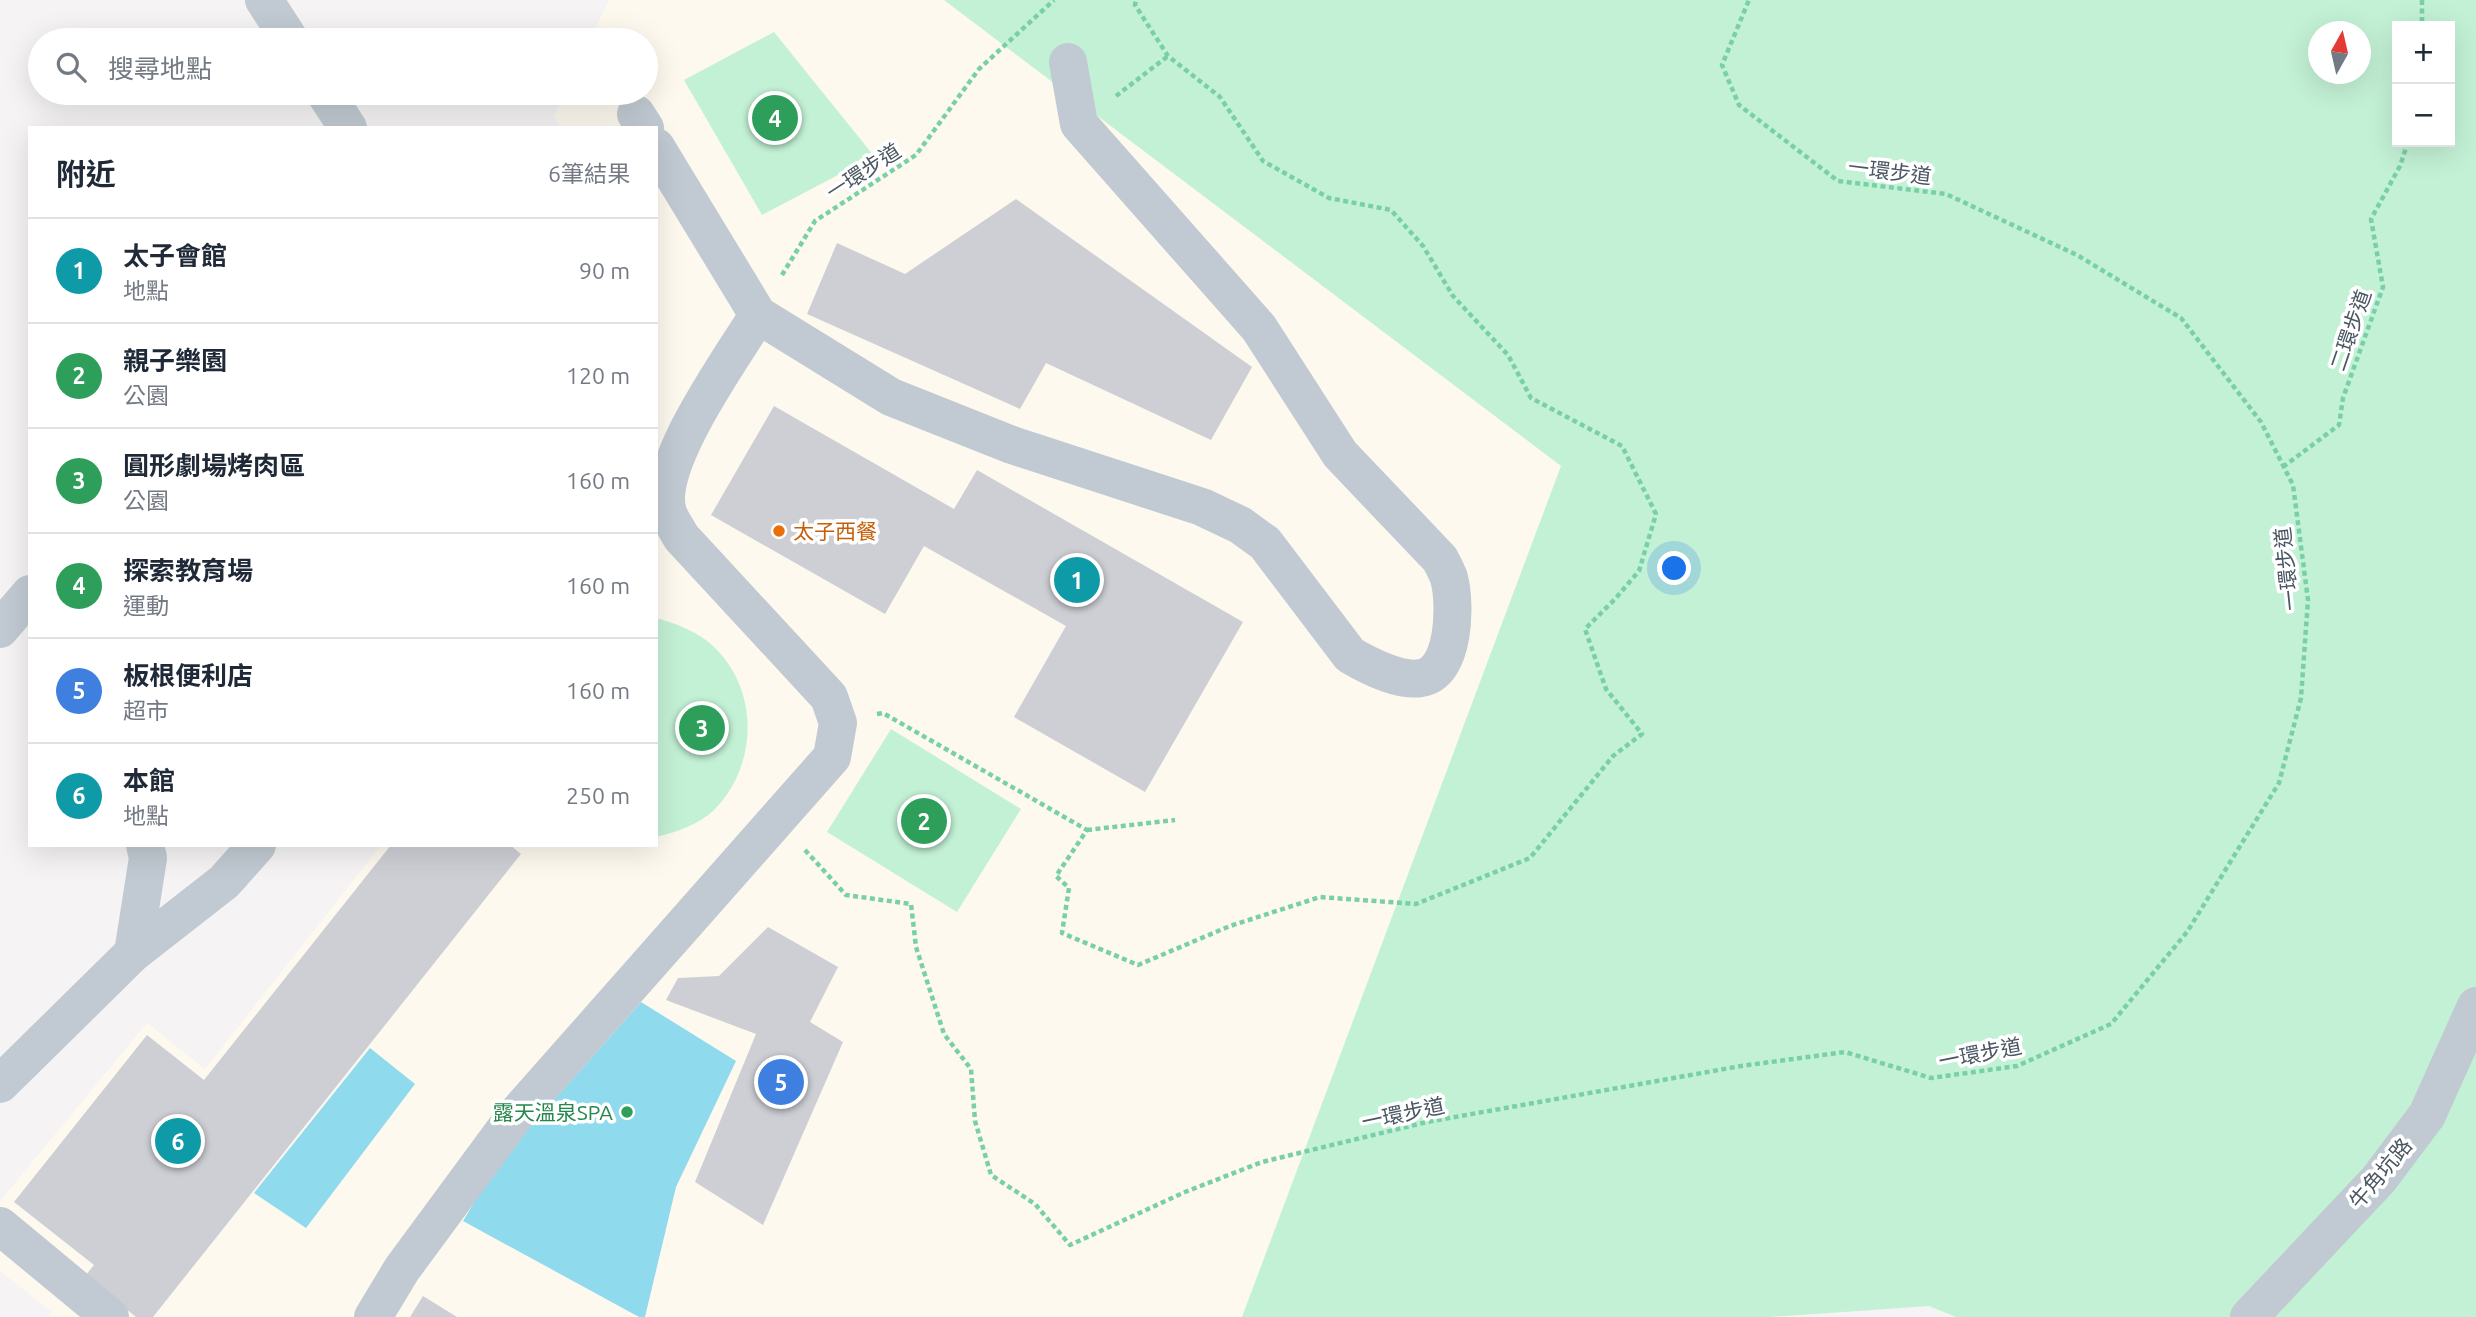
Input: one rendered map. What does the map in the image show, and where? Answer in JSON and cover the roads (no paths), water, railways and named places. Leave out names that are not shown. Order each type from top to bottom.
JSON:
[{"type":"street","points":[[264,0],[282,28]]},
{"type":"street","points":[[658,150],[758,315],[891,397],[1012,445],[1202,507],[1240,525],[1265,543],[1350,655],[1368,666],[1399,676],[1421,678],[1436,671],[1446,654],[1453,603],[1449,577],[1440,559],[1340,454],[1259,328],[1079,124],[1068,62]]},
{"type":"street","points":[[333,105],[347,126]]},
{"type":"street","points":[[373,1317],[402,1269],[514,1117],[832,757],[838,723],[829,696],[681,537],[668,512],[667,485],[682,440],[758,315]]},
{"type":"street","points":[[0,629],[28,596]]},
{"type":"street","points":[[133,953],[148,858],[145,847]]},
{"type":"street","points":[[0,1084],[133,953],[225,882],[255,847]]},
{"type":"street","name":"牛角坑路","points":[[2249,1317],[2379,1179],[2427,1115],[2476,1006]]},
{"type":"street","points":[[0,1226],[110,1317]]},
{"type":"water","name":"露天溫泉SPA","points":[[641,1002],[736,1061],[676,1187],[645,1317],[639,1317],[463,1221],[498,1163]]},
{"type":"water","points":[[370,1048],[415,1084],[306,1228],[254,1193]]},
{"type":"place","name":"探索教育場","points":[[775,118]]},
{"type":"place","name":"太子西餐","points":[[779,531]]},
{"type":"place","name":"太子會館","points":[[1077,580]]},
{"type":"place","name":"圓形劇場烤肉區","points":[[702,728]]},
{"type":"place","name":"親子樂園","points":[[924,821]]},
{"type":"place","name":"板根便利店","points":[[781,1082]]},
{"type":"place","name":"露天溫泉SPA","points":[[627,1112]]},
{"type":"place","name":"本館","points":[[178,1141]]}]
